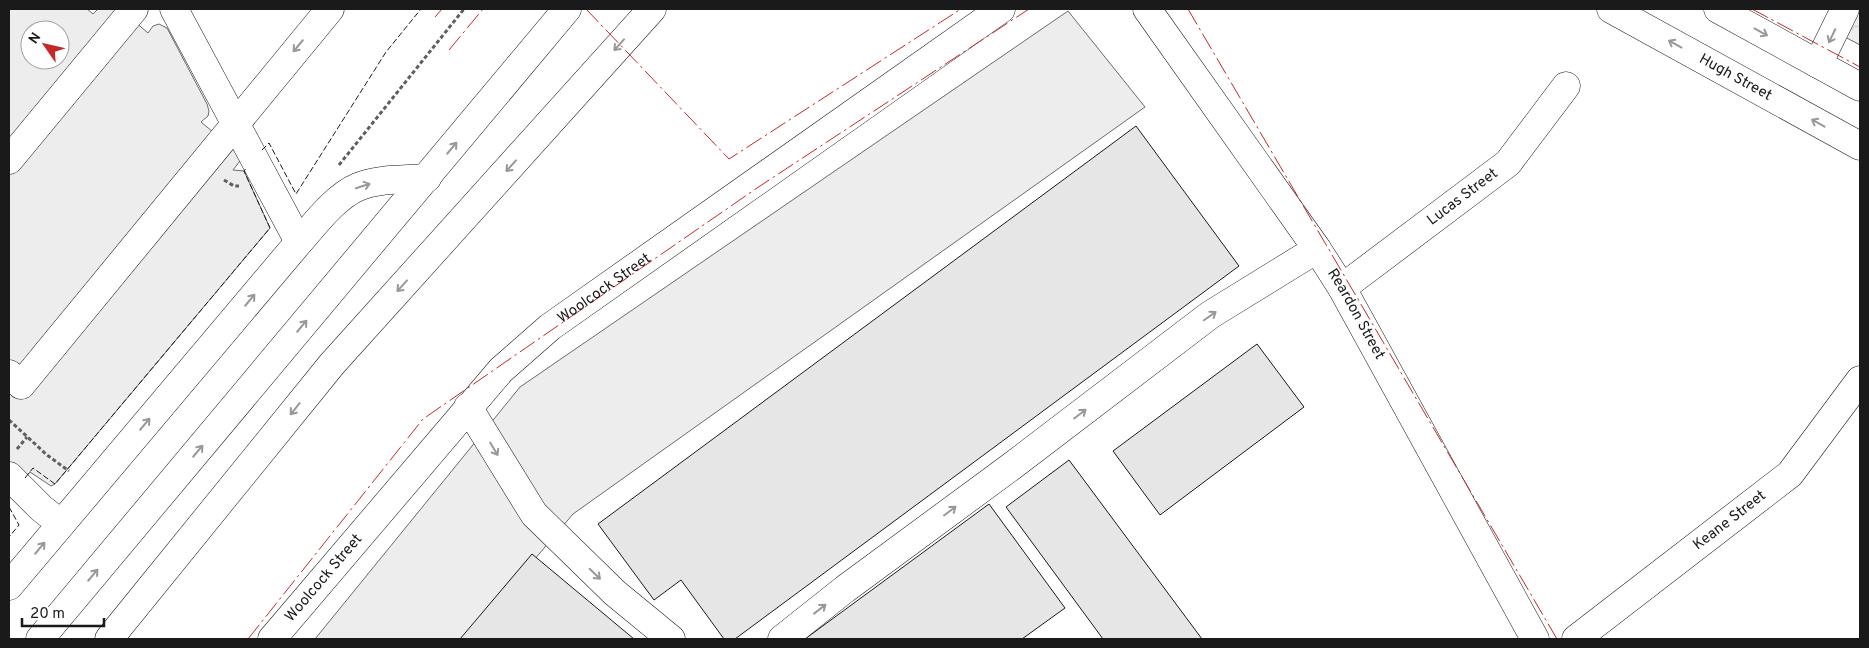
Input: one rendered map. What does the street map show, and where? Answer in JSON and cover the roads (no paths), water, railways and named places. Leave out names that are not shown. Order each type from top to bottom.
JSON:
[{"type":"main road","points":[[9,160],[134,9]]},
{"type":"main road","points":[[174,9],[299,242]]},
{"type":"main road","points":[[9,374],[21,385],[235,122],[330,9]]},
{"type":"main road","points":[[40,639],[567,9]]},
{"type":"main road","points":[[109,639],[332,364],[652,9]]},
{"type":"main road","name":"Woolcock Street","points":[[272,639],[468,407],[501,370],[550,327],[1001,9]]},
{"type":"main road","name":"Reardon Street","points":[[1148,9],[1317,249],[1342,288],[1535,639]]},
{"type":"main road","name":"Hugh Street","points":[[1611,9],[1860,146]]},
{"type":"main road","points":[[1718,9],[1860,86]]},
{"type":"main road","points":[[1818,64],[1845,9]]},
{"type":"main road","name":"Lucas Street","points":[[1342,288],[1508,163],[1566,86]]},
{"type":"main road","points":[[9,586],[299,242],[342,197],[358,187],[374,183],[427,178]]},
{"type":"main road","points":[[782,639],[845,589],[1020,460],[1210,315],[1317,249]]},
{"type":"main road","name":"Keane Street","points":[[1576,639],[1790,474],[1860,380]]},
{"type":"main road","points":[[468,407],[534,514],[615,593],[670,639]]},
{"type":"main road","points":[[9,476],[41,508],[61,524]]}]
